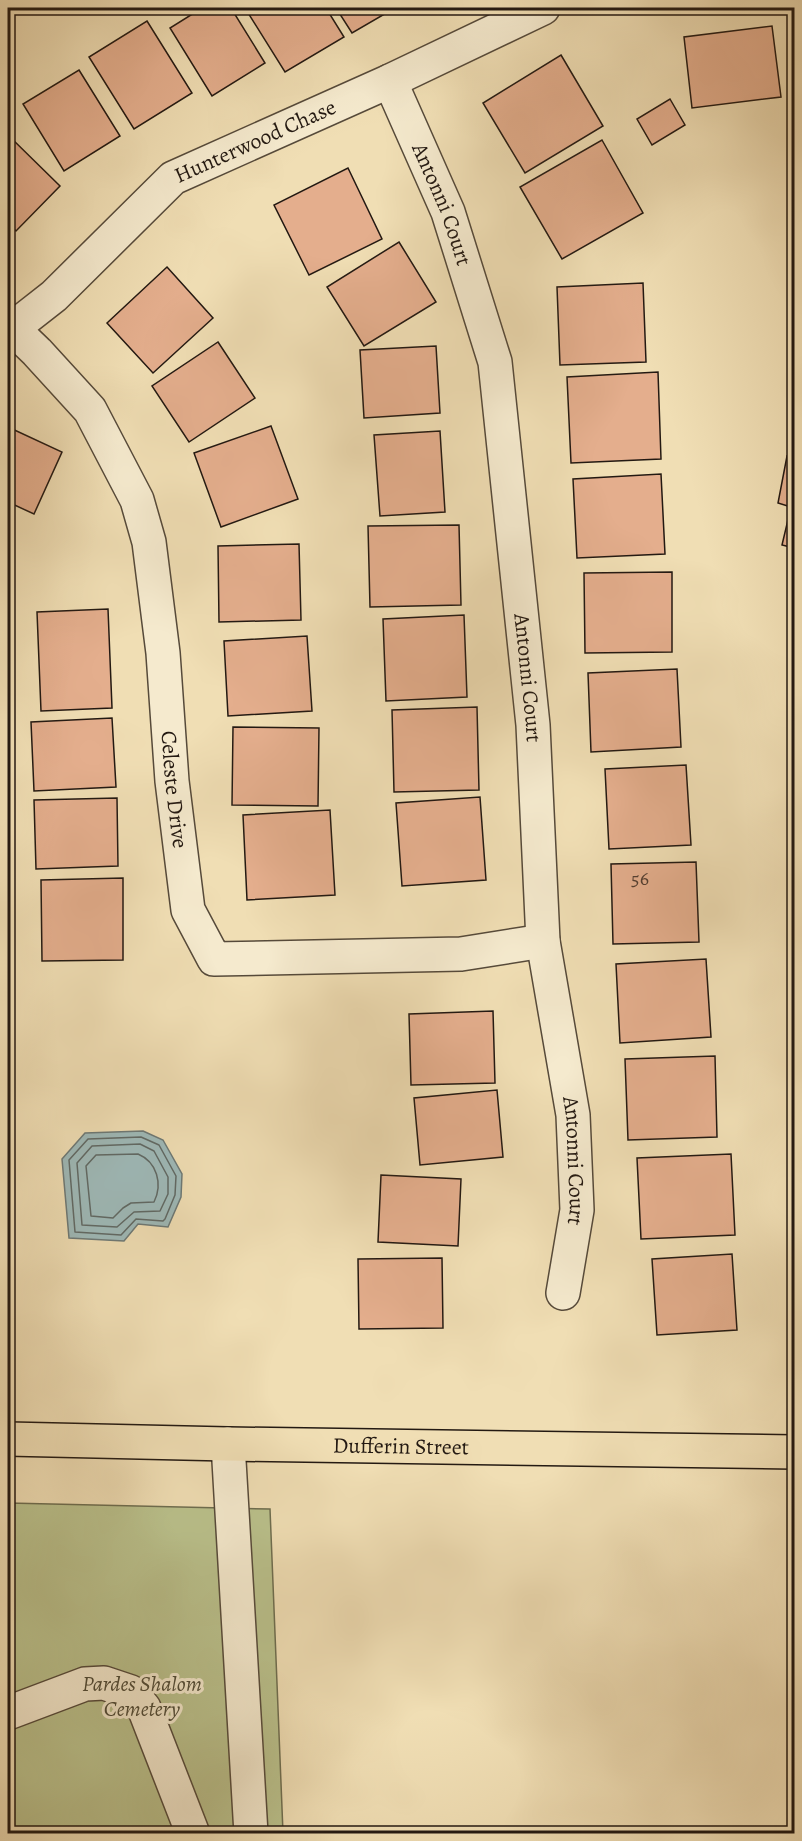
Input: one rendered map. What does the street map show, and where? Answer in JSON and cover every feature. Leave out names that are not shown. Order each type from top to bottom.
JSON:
[{"type":"main road","name":"Dufferin Street","points":[[8,1439],[795,1452]]},
{"type":"street","name":"Hunterwood Chase","points":[[9,328],[54,296],[173,178],[390,81],[543,8]]},
{"type":"street","name":"Antonni Court","points":[[390,81],[448,212],[495,362],[534,725],[543,941],[573,1115],[577,1210],[563,1293]]},
{"type":"street","name":"Celeste Drive","points":[[9,328],[90,410],[137,500],[149,542],[162,642],[172,781],[188,910],[214,959],[461,954],[543,941]]},
{"type":"street","points":[[228,1444],[251,1833]]},
{"type":"street","points":[[8,1713],[85,1684],[104,1683],[131,1692],[144,1708],[193,1833]]},
{"type":"green space","name":"Pardes Shalom Cemetery","points":[[8,1503],[270,1509],[283,1833],[8,1834]]},
{"type":"water","points":[[143,1131],[163,1140],[182,1174],[181,1197],[168,1227],[138,1224],[124,1241],[69,1238],[62,1159],[85,1133]]},
{"type":"building","points":[[202,8],[231,8],[265,63],[212,96],[170,28]]},
{"type":"building","points":[[245,8],[326,8],[344,37],[285,72]]},
{"type":"building","points":[[336,8],[395,8],[352,33]]},
{"type":"building","points":[[147,21],[192,93],[134,129],[89,57]]},
{"type":"building","points":[[772,26],[781,97],[692,108],[684,37]]},
{"type":"building","points":[[561,55],[603,126],[525,173],[483,103]]},
{"type":"building","points":[[79,70],[120,136],[64,171],[23,104]]},
{"type":"building","points":[[670,99],[685,125],[652,145],[637,119]]},
{"type":"building","points":[[8,135],[60,186],[16,231],[8,223]]},
{"type":"building","points":[[602,140],[643,213],[562,259],[520,187]]},
{"type":"building","points":[[348,168],[382,239],[309,275],[274,205]]},
{"type":"building","points":[[399,242],[436,302],[364,346],[327,287]]},
{"type":"building","points":[[167,267],[213,318],[153,373],[107,323]]},
{"type":"building","points":[[643,283],[646,362],[560,365],[557,287]]},
{"type":"building","points":[[218,342],[255,398],[189,442],[152,386]]},
{"type":"building","points":[[436,346],[440,413],[364,418],[360,350]]},
{"type":"building","points":[[658,372],[661,459],[571,463],[567,377]]},
{"type":"building","points":[[271,426],[298,499],[221,527],[194,453]]},
{"type":"building","points":[[8,427],[62,452],[34,514],[8,502]]},
{"type":"building","points":[[440,431],[445,512],[380,516],[374,435]]},
{"type":"building","points":[[787,456],[794,458],[794,548],[782,545],[791,507],[778,503]]},
{"type":"building","points":[[661,474],[665,554],[577,558],[573,479]]},
{"type":"building","points":[[8,518],[14,520],[8,553]]},
{"type":"building","points":[[459,525],[461,605],[370,607],[368,526]]},
{"type":"building","points":[[299,544],[301,620],[219,622],[218,546]]},
{"type":"building","points":[[672,572],[672,652],[585,653],[584,573]]},
{"type":"building","points":[[108,609],[112,708],[41,711],[37,612]]},
{"type":"building","points":[[464,615],[467,697],[386,701],[383,619]]},
{"type":"building","points":[[307,636],[312,711],[228,716],[224,641]]},
{"type":"building","points":[[677,669],[681,747],[591,752],[588,673]]},
{"type":"building","points":[[477,707],[479,790],[394,792],[392,710]]},
{"type":"building","points":[[112,718],[116,787],[34,791],[31,722]]},
{"type":"building","points":[[233,727],[319,728],[318,806],[232,805]]},
{"type":"building","points":[[686,765],[691,845],[609,849],[605,769]]},
{"type":"building","points":[[480,797],[486,880],[402,886],[396,803]]},
{"type":"building","points":[[117,798],[118,866],[36,869],[34,800]]},
{"type":"building","points":[[330,810],[335,895],[247,900],[243,815]]},
{"type":"building","points":[[696,862],[699,942],[613,944],[611,864]]},
{"type":"building","points":[[123,878],[123,960],[42,961],[41,880]]},
{"type":"building","points":[[706,959],[711,1037],[620,1043],[616,964]]},
{"type":"building","points":[[493,1011],[495,1083],[411,1085],[409,1014]]},
{"type":"building","points":[[715,1056],[717,1137],[628,1140],[625,1059]]},
{"type":"building","points":[[497,1090],[503,1157],[420,1165],[414,1098]]},
{"type":"building","points":[[731,1154],[735,1235],[641,1239],[637,1158]]},
{"type":"building","points":[[381,1175],[461,1179],[458,1246],[378,1242]]},
{"type":"building","points":[[732,1254],[737,1330],[657,1335],[652,1259]]},
{"type":"building","points":[[442,1258],[443,1328],[359,1329],[358,1259]]}]
